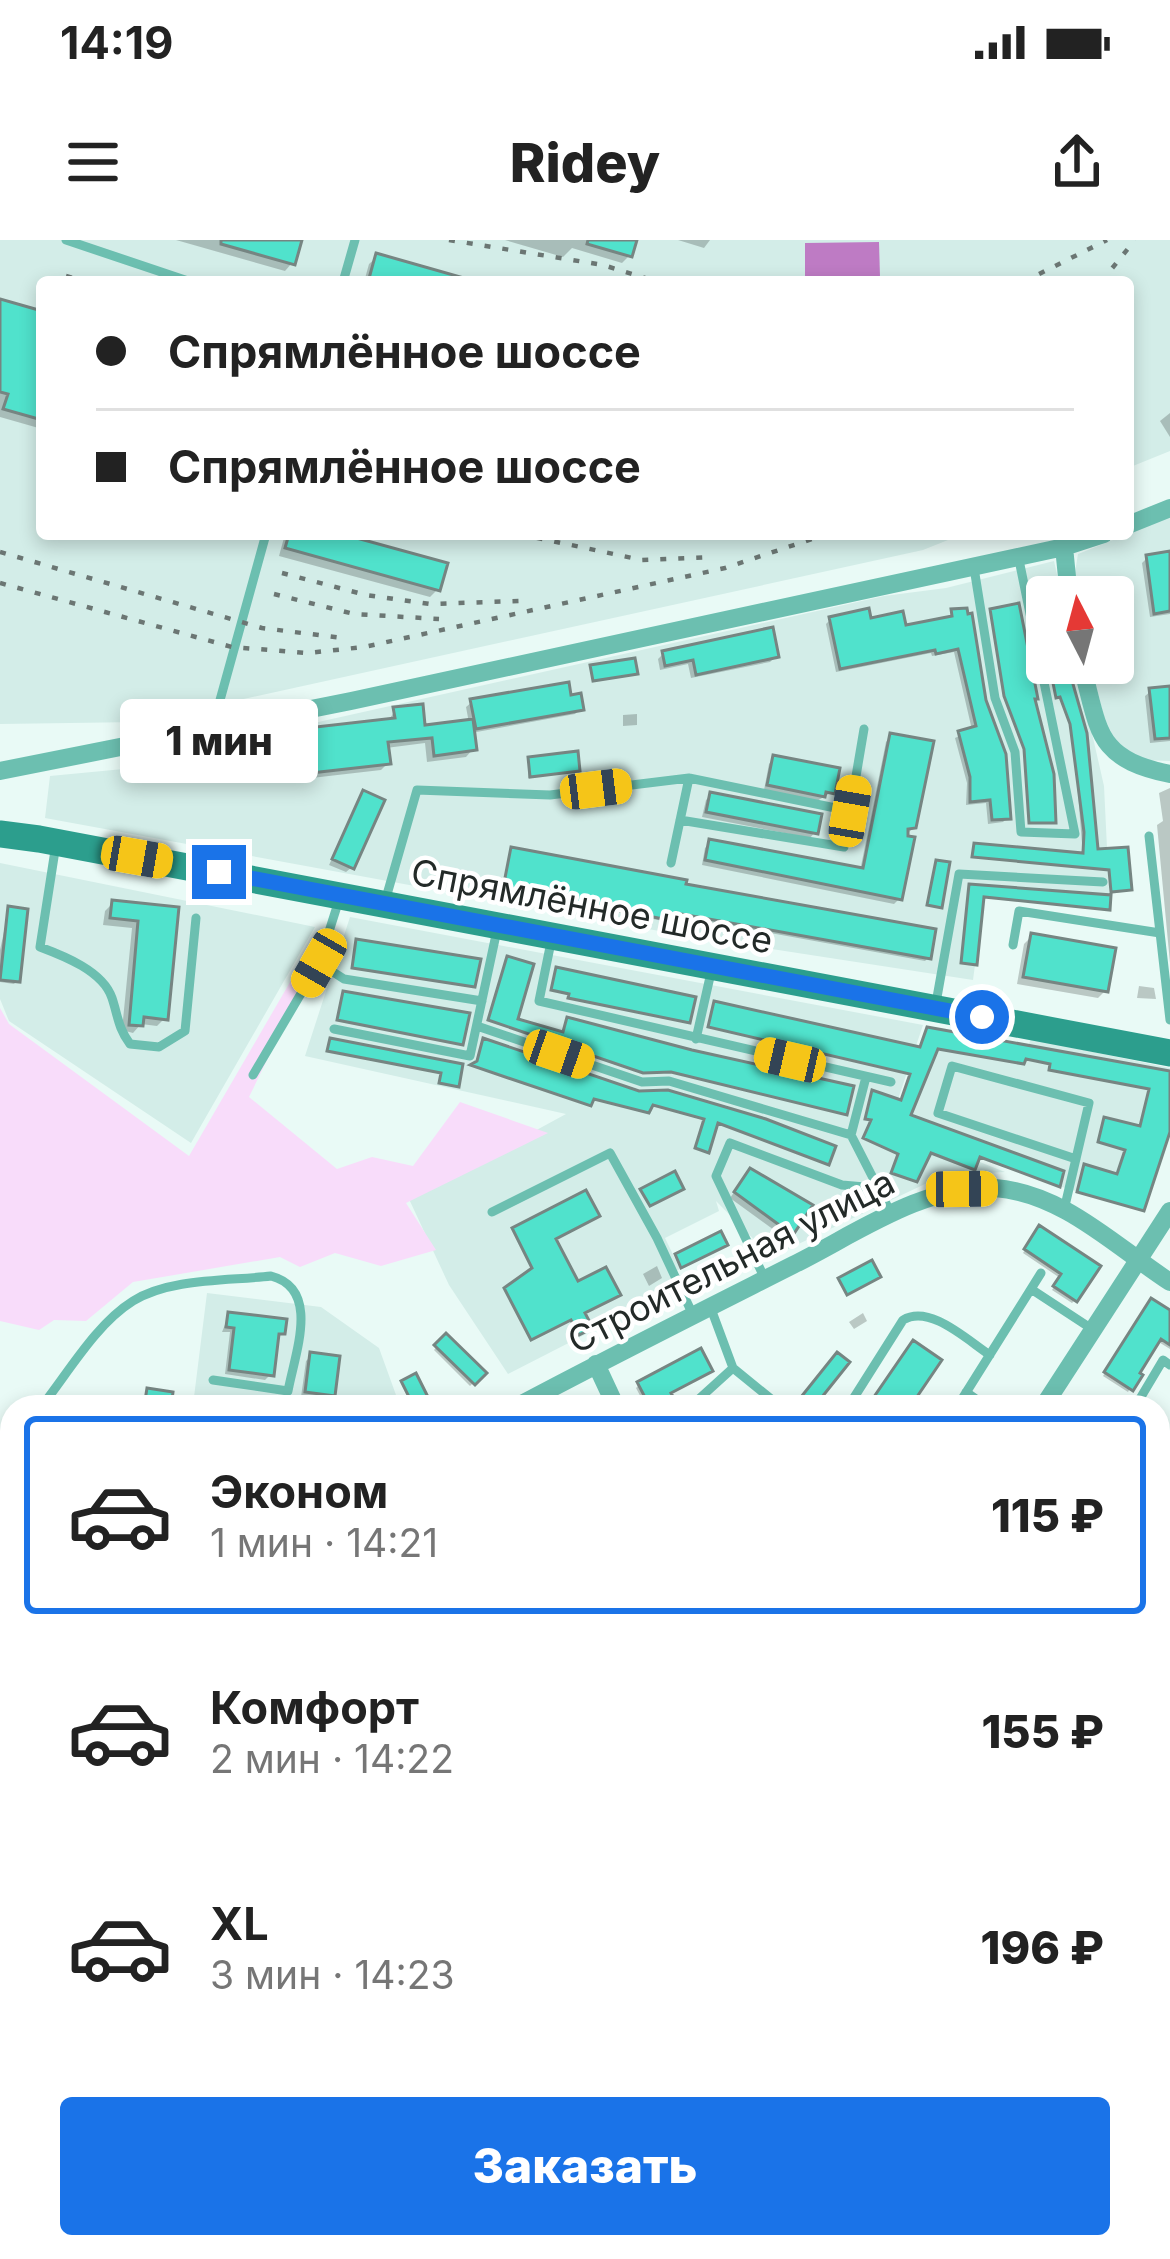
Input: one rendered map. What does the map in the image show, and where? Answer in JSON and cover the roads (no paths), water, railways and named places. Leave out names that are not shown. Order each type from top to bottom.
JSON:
[{"type":"main road","name":"Спрямлённое шоссе","points":[[0,834],[1170,1053]]},
{"type":"street","points":[[1134,523],[1170,508]]},
{"type":"street","points":[[0,771],[1086,540]]},
{"type":"street","points":[[1064,547],[1067,576]]},
{"type":"street","points":[[1087,684],[1110,750],[1133,766],[1170,774]]},
{"type":"street","name":"Строительная улица","points":[[538,1395],[892,1215],[962,1189],[998,1188],[1064,1210],[1170,1282]]},
{"type":"street","points":[[1051,1395],[1170,1211]]},
{"type":"street","points":[[596,1364],[610,1395]]},
{"type":"lane","points":[[66,240],[173,276]]},
{"type":"lane","points":[[345,276],[355,240]]},
{"type":"lane","points":[[212,729],[264,540]]},
{"type":"lane","points":[[974,564],[995,698],[1015,752],[1021,832],[1075,834],[1018,556]]},
{"type":"lane","points":[[680,820],[844,847],[864,729]]},
{"type":"lane","points":[[384,903],[417,790],[550,795],[688,778],[850,811]]},
{"type":"lane","points":[[671,863],[688,778]]},
{"type":"lane","points":[[1149,836],[1170,1020]]},
{"type":"lane","points":[[56,842],[40,947],[73,959],[111,992],[118,1028],[130,1044],[159,1047],[185,1031],[196,918]]},
{"type":"lane","points":[[935,1008],[959,874],[1103,881]]},
{"type":"lane","points":[[253,1075],[319,963],[341,895]]},
{"type":"lane","points":[[1013,945],[1019,911],[1160,933]]},
{"type":"lane","points":[[334,1029],[470,1056],[498,925]]},
{"type":"lane","points":[[552,935],[539,1000],[891,1082]]},
{"type":"lane","points":[[319,963],[344,979],[482,1001]]},
{"type":"lane","points":[[696,1039],[712,966]]},
{"type":"lane","points":[[477,1026],[642,1082],[669,1081],[851,1136]]},
{"type":"lane","points":[[1064,1210],[1076,1159],[1089,1103],[952,1066],[938,1113],[1076,1159]]},
{"type":"lane","points":[[866,1077],[851,1136],[892,1215]]},
{"type":"lane","points":[[765,1279],[716,1176],[730,1144],[842,1185],[876,1188]]},
{"type":"lane","points":[[492,1212],[610,1154],[734,1368],[767,1395]]},
{"type":"lane","points":[[964,1395],[1041,1273]]},
{"type":"lane","points":[[51,1395],[132,1301],[162,1289],[271,1276],[286,1280],[296,1289],[301,1304],[289,1391],[213,1380]]},
{"type":"lane","points":[[1031,1289],[1094,1330]]},
{"type":"lane","points":[[856,1395],[903,1320],[911,1315],[932,1317],[990,1355]]},
{"type":"lane","points":[[1142,1395],[1163,1360],[1170,1365]]},
{"type":"lane","points":[[704,1395],[734,1368]]},
{"type":"lane","points":[[966,1392],[970,1395]]},
{"type":"railway","points":[[449,240],[603,265],[639,276]]},
{"type":"railway","points":[[1035,276],[1107,240]]},
{"type":"railway","points":[[1106,276],[1135,240]]},
{"type":"railway","points":[[547,540],[642,560],[714,557]]},
{"type":"railway","points":[[0,583],[232,647],[307,653],[364,647],[725,568],[809,540]]},
{"type":"railway","points":[[0,552],[262,628],[342,638]]},
{"type":"railway","points":[[282,573],[366,595],[430,604],[519,601]]},
{"type":"railway","points":[[274,594],[354,614],[439,619]]}]
